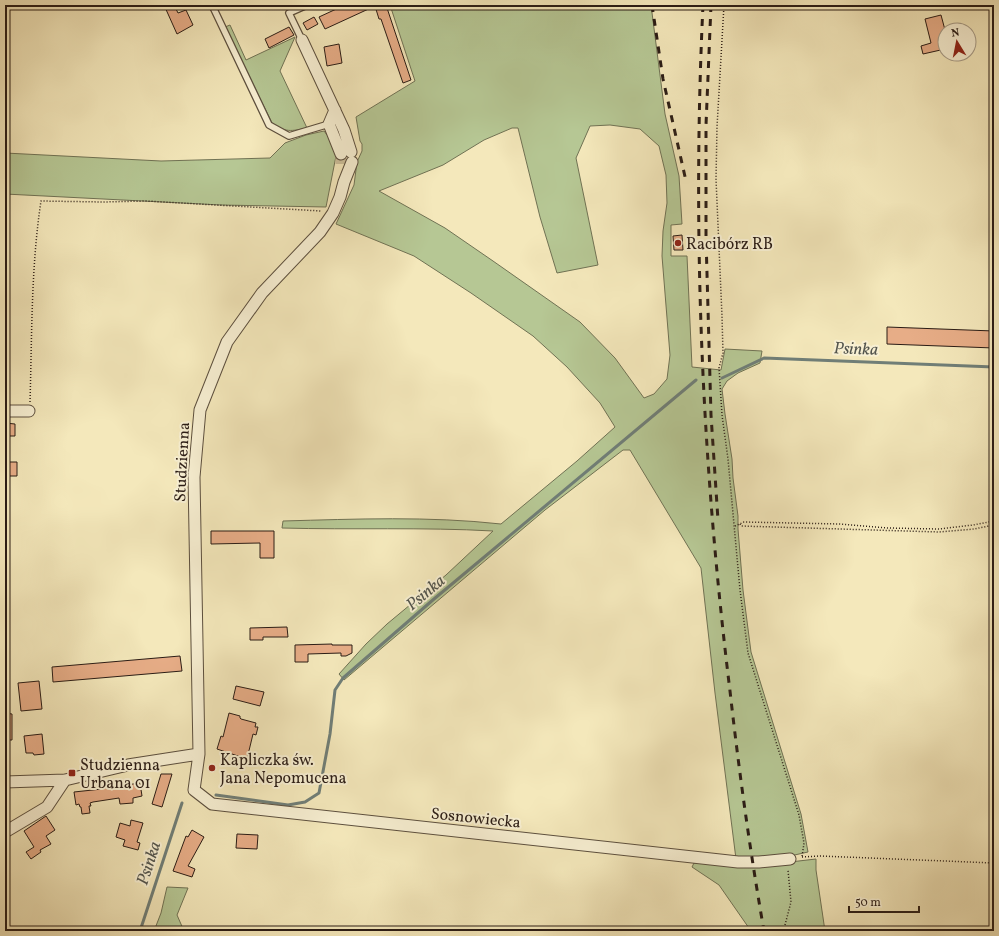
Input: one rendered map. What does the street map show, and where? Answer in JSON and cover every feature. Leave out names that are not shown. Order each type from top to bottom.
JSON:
[{"type":"street","name":"Studzienna","points":[[194,790],[199,754],[194,477],[200,410],[227,342],[262,293],[320,232],[333,213],[340,197],[344,182],[346,158],[344,130],[302,40]]},
{"type":"street","points":[[330,124],[334,110]]},
{"type":"street","name":"Studzienna","points":[[330,124],[346,158]]},
{"type":"street","points":[[5,411],[29,412]]},
{"type":"street","points":[[5,782],[65,780],[128,765],[199,754]]},
{"type":"street","points":[[5,832],[47,807],[65,780]]},
{"type":"street","name":"Sosnowiecka","points":[[194,790],[212,804],[738,862],[759,862],[790,859]]},
{"type":"lane","points":[[212,5],[269,125],[289,136],[330,124]]},
{"type":"lane","points":[[302,40],[290,13],[307,5]]},
{"type":"path","points":[[724,5],[717,127],[716,179],[723,353],[719,368],[722,415],[748,653],[799,815],[804,843],[802,857],[820,856],[994,863]]},
{"type":"path","points":[[29,412],[34,264],[36,234],[41,201],[146,201],[319,210],[333,213]]},
{"type":"path","points":[[735,526],[739,523],[840,524],[888,528],[939,529],[994,521]]},
{"type":"path","points":[[739,523],[742,526],[939,532],[974,529],[994,525]]},
{"type":"path","points":[[785,931],[785,925],[791,902],[788,871],[790,859]]},
{"type":"green space","points":[[390,5],[651,5],[665,114],[679,176],[682,224],[671,225],[671,256],[687,256],[692,367],[721,370],[725,349],[762,351],[760,363],[738,373],[727,381],[722,389],[732,459],[738,516],[743,590],[751,652],[801,814],[808,852],[790,856],[736,859],[701,568],[630,450],[623,450],[545,510],[344,680],[339,674],[366,644],[387,624],[446,575],[493,531],[440,529],[282,528],[283,521],[420,519],[474,521],[501,524],[577,461],[615,427],[600,403],[567,367],[533,336],[414,256],[336,224],[354,185],[357,162],[362,151],[362,144],[360,141],[356,117],[415,81]],"holes":[[[610,125],[640,129],[659,146],[666,175],[667,203],[663,231],[662,256],[670,355],[667,379],[654,394],[644,398],[615,358],[580,322],[445,228],[379,191],[443,165],[484,140],[512,128],[518,128],[540,217],[557,273],[598,265],[576,158],[590,126]]]},
{"type":"green space","points":[[230,25],[246,60],[295,37],[280,71],[307,128],[285,130],[272,123],[225,27]]},
{"type":"green space","points":[[324,131],[331,140],[336,156],[326,207],[221,205],[5,194],[5,153],[161,161],[270,158],[285,143],[306,135]]},
{"type":"green space","points":[[816,859],[816,870],[825,931],[751,931],[719,885],[692,867],[694,863],[764,865]]},
{"type":"green space","points":[[167,887],[188,888],[177,915],[184,931],[154,931],[161,913]]},
{"type":"building","points":[[164,5],[174,5],[178,13],[186,10],[193,25],[177,34]]},
{"type":"building","points":[[345,5],[386,5],[411,80],[403,83],[375,6],[325,29],[319,17]]},
{"type":"building","points":[[941,15],[943,22],[937,22],[937,51],[923,54],[921,46],[931,43],[925,19]]},
{"type":"building","points":[[314,17],[318,24],[307,30],[303,23]]},
{"type":"building","points":[[289,27],[294,35],[269,48],[265,39]]},
{"type":"building","points":[[339,44],[342,63],[327,66],[324,47]]},
{"type":"building","name":"Racibórz RB","points":[[682,235],[683,250],[674,250],[673,236]]},
{"type":"building","points":[[887,327],[994,331],[994,348],[887,344]]},
{"type":"building","points":[[5,423],[15,424],[15,436],[5,436]]},
{"type":"building","points":[[5,462],[17,462],[17,476],[5,476]]},
{"type":"building","points":[[211,531],[274,531],[274,558],[260,558],[260,543],[211,544]]},
{"type":"building","points":[[287,627],[288,637],[263,637],[263,640],[250,640],[250,628]]},
{"type":"building","points":[[295,645],[352,645],[352,653],[346,656],[341,656],[341,653],[308,654],[308,662],[295,662]]},
{"type":"building","points":[[180,656],[182,671],[53,682],[52,667]]},
{"type":"building","points":[[39,681],[42,709],[21,711],[18,683]]},
{"type":"building","points":[[236,686],[264,692],[260,706],[233,699]]},
{"type":"building","points":[[5,713],[12,714],[12,740],[5,740]]},
{"type":"building","points":[[229,713],[240,716],[241,719],[256,723],[255,727],[258,727],[256,735],[253,734],[247,759],[217,749],[221,736],[223,737]]},
{"type":"building","points":[[42,734],[44,754],[34,755],[33,753],[26,753],[24,736]]},
{"type":"building","points":[[161,774],[172,774],[162,807],[152,804]]},
{"type":"building","points":[[140,783],[142,796],[133,798],[133,803],[120,804],[119,798],[93,802],[90,803],[91,806],[89,806],[90,813],[82,814],[79,804],[76,805],[74,792],[102,789],[102,787],[116,785]]},
{"type":"building","points":[[46,816],[55,830],[46,836],[51,844],[40,850],[41,852],[31,859],[26,852],[34,847],[24,831]]},
{"type":"building","points":[[131,820],[143,823],[137,842],[140,843],[138,850],[123,846],[125,840],[116,837],[120,823],[130,826]]},
{"type":"building","points":[[192,830],[204,837],[188,866],[195,869],[192,877],[173,871],[186,836],[188,837]]},
{"type":"building","points":[[237,834],[258,835],[257,849],[236,848]]},
{"type":"waterway","name":"Psinka","points":[[722,378],[764,358],[994,367]]},
{"type":"waterway","name":"Psinka","points":[[216,795],[288,805],[305,802],[319,793],[330,734],[335,690],[343,678],[434,599],[696,380]]},
{"type":"waterway","name":"Psinka","points":[[140,931],[182,803]]},
{"type":"tunnel","points":[[341,154],[341,164]]},
{"type":"railway","points":[[652,5],[663,79],[686,181]]},
{"type":"railway","points":[[703,5],[700,91],[699,263],[706,434],[712,520],[733,721],[749,841],[764,931]]},
{"type":"railway","points":[[711,5],[706,125],[706,238],[711,415],[718,520]]},
{"type":"place","name":"Racibórz RB","points":[[678,243]]},
{"type":"place","name":"Kapliczka św. Jana Nepomucena","points":[[212,768]]},
{"type":"place","name":"Studzienna Urbana 01","points":[[72,773]]}]
